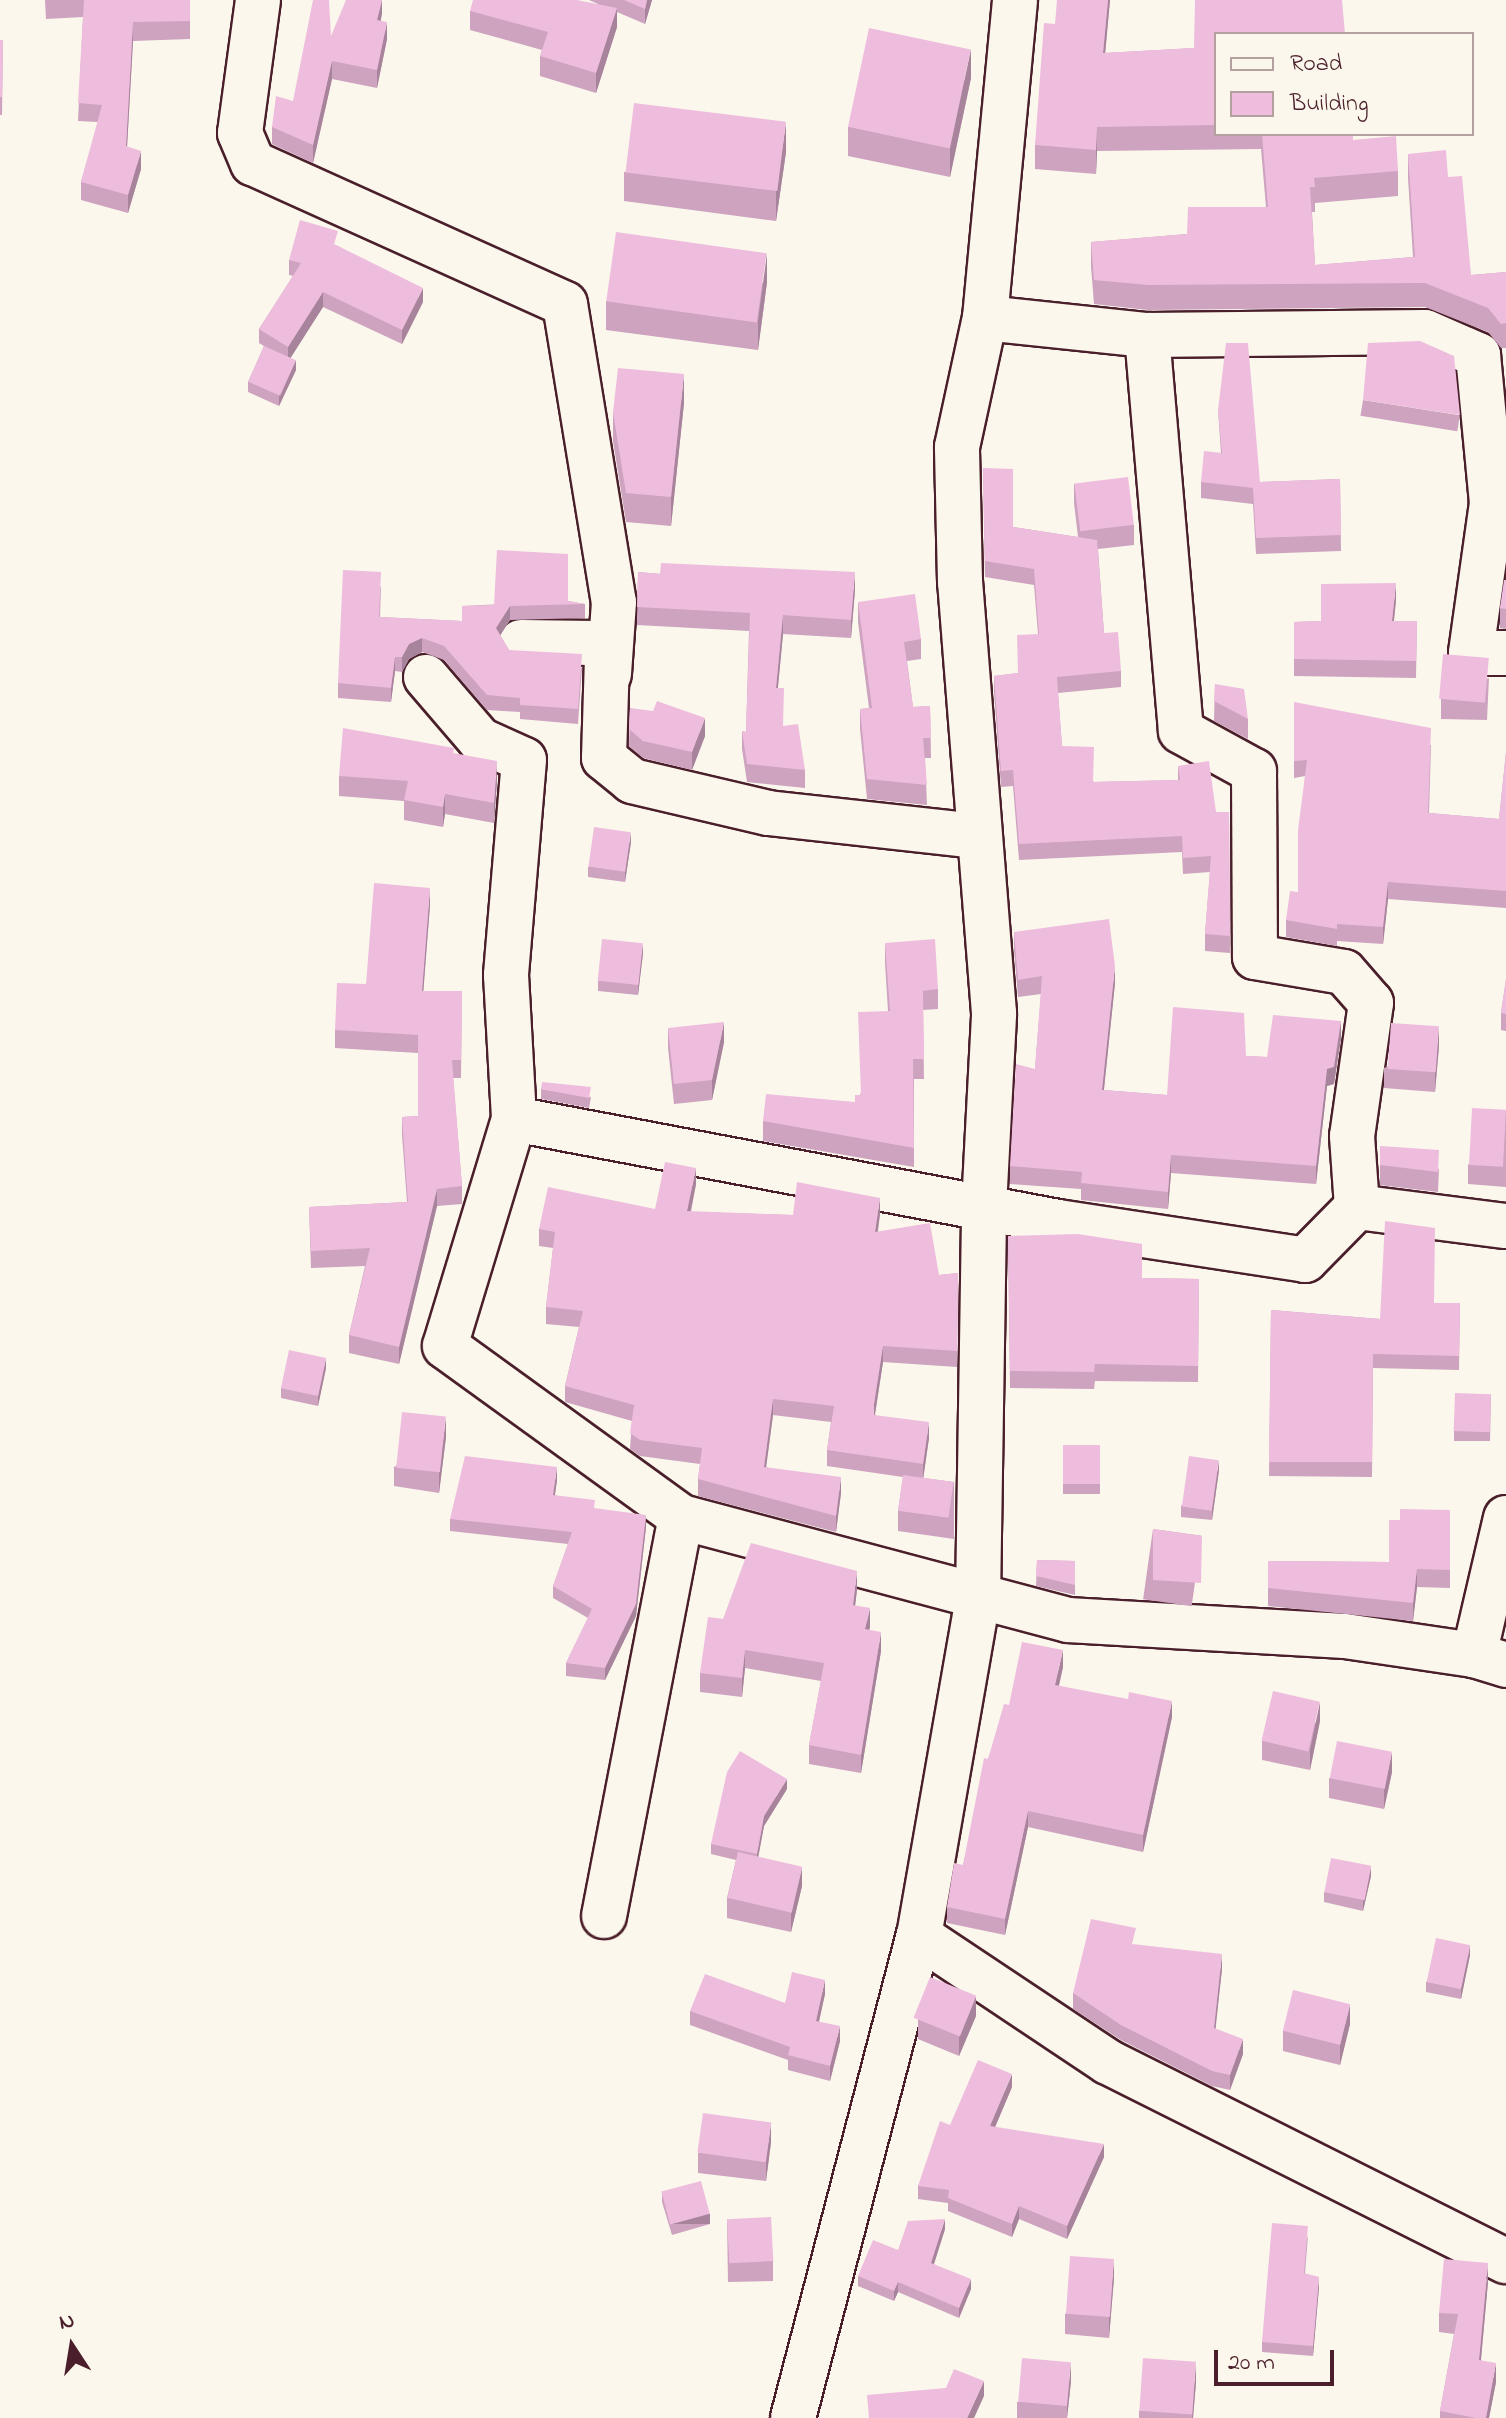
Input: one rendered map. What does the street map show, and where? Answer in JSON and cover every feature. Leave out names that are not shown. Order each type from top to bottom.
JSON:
[{"type":"street","points":[[258,0],[240,133],[253,163],[565,304],[614,602],[604,758],[632,781],[768,813],[978,836]]},
{"type":"street","points":[[793,2418],[919,1936],[978,1599],[984,1207],[994,1013],[960,582],[957,447],[985,318],[1015,0]]},
{"type":"street","points":[[985,318],[1147,335],[1425,332],[1478,355],[1492,503],[1471,653],[1506,653]]},
{"type":"street","points":[[514,1119],[984,1207],[1305,1260],[1357,1207],[1352,1136],[1371,1003],[1344,972],[1255,957],[1254,771],[1181,731],[1147,335]]},
{"type":"street","points":[[521,642],[595,643],[607,657],[609,674]]},
{"type":"street","points":[[426,677],[480,740],[524,760],[506,975],[514,1119],[445,1346],[681,1517],[978,1599],[1068,1620],[1345,1636],[1490,1660],[1506,1518]]},
{"type":"street","points":[[1357,1207],[1506,1226]]},
{"type":"street","points":[[604,1916],[681,1517]]},
{"type":"street","points":[[919,1936],[1108,2062],[1506,2261]]},
{"type":"building","points":[[84,0],[190,0],[190,21],[133,22],[126,146],[141,151],[128,195],[81,182],[102,105],[78,103]]},
{"type":"building","points":[[313,0],[329,0],[331,36],[346,0],[382,0],[377,20],[387,22],[377,70],[332,61],[313,145],[272,127],[276,96],[293,101]]},
{"type":"building","points":[[473,0],[577,0],[617,8],[596,73],[540,56],[548,32],[470,11]]},
{"type":"building","points":[[624,0],[647,0],[645,9]]},
{"type":"building","points":[[1057,0],[1108,0],[1103,53],[1194,48],[1195,0],[1342,0],[1345,32],[1214,32],[1214,125],[1097,127],[1096,150],[1035,145],[1044,23],[1055,24]]},
{"type":"building","points":[[869,28],[971,50],[950,148],[848,127]]},
{"type":"building","points":[[0,40],[3,40],[2,97],[0,97]]},
{"type":"building","points":[[634,103],[786,122],[777,191],[625,172]]},
{"type":"building","points":[[1262,136],[1353,136],[1353,140],[1396,136],[1398,171],[1314,178],[1315,187],[1310,187],[1315,265],[1415,257],[1408,154],[1446,150],[1448,177],[1462,176],[1471,275],[1506,272],[1506,323],[1501,324],[1488,308],[1425,283],[1148,285],[1094,280],[1091,242],[1187,234],[1188,207],[1268,207]]},
{"type":"building","points":[[300,220],[338,231],[334,244],[423,288],[402,330],[323,292],[288,347],[259,329],[301,263],[289,260]]},
{"type":"building","points":[[616,232],[767,253],[757,322],[606,301]]},
{"type":"building","points":[[1420,341],[1454,356],[1460,415],[1363,400],[1368,343]]},
{"type":"building","points":[[1226,343],[1248,343],[1260,482],[1340,479],[1341,535],[1256,538],[1253,488],[1201,482],[1204,451],[1222,453],[1218,410]]},
{"type":"building","points":[[264,346],[296,360],[280,396],[248,382]]},
{"type":"building","points":[[618,368],[684,374],[671,497],[626,493],[613,412]]},
{"type":"building","points":[[983,468],[1013,469],[1013,527],[1097,540],[1104,633],[1118,632],[1121,671],[1057,677],[1062,746],[1094,747],[1093,782],[1180,780],[1178,766],[1209,761],[1216,812],[1229,812],[1230,936],[1205,934],[1211,856],[1183,858],[1182,836],[1019,844],[1013,770],[1001,771],[994,676],[1018,673],[1017,635],[1039,634],[1034,569],[985,561]]},
{"type":"building","points":[[1128,477],[1134,525],[1080,531],[1074,484]]},
{"type":"building","points":[[497,550],[568,554],[568,601],[585,604],[510,606],[496,628],[509,650],[582,654],[578,709],[520,705],[520,698],[487,695],[444,646],[422,638],[409,644],[402,657],[395,657],[391,688],[338,683],[343,570],[381,572],[379,617],[462,621],[462,606],[494,605]]},
{"type":"building","points":[[661,563],[855,572],[851,620],[783,615],[776,688],[784,688],[783,726],[798,724],[805,770],[747,764],[742,731],[746,732],[750,613],[637,607],[638,572],[660,574]]},
{"type":"building","points":[[1506,580],[1506,609],[1500,608]]},
{"type":"building","points":[[1396,583],[1392,621],[1417,621],[1416,661],[1294,659],[1294,622],[1321,621],[1321,584]]},
{"type":"building","points":[[915,594],[921,639],[904,642],[913,707],[930,706],[931,738],[923,738],[927,785],[867,779],[860,709],[872,708],[858,602]]},
{"type":"building","points":[[1443,654],[1489,658],[1485,703],[1439,699]]},
{"type":"building","points":[[1215,684],[1244,689],[1248,719],[1214,701]]},
{"type":"building","points":[[657,701],[705,718],[692,752],[643,741],[629,729],[630,708],[653,711]]},
{"type":"building","points":[[1294,702],[1431,728],[1428,813],[1499,819],[1506,752],[1506,891],[1388,882],[1383,927],[1337,924],[1337,929],[1286,920],[1290,891],[1298,892],[1298,830],[1307,760],[1294,761]]},
{"type":"building","points":[[343,728],[454,748],[453,753],[497,761],[494,803],[445,794],[443,807],[404,800],[408,781],[339,776]]},
{"type":"building","points":[[594,827],[631,832],[625,872],[588,867]]},
{"type":"building","points":[[374,883],[430,888],[422,991],[462,991],[461,1060],[452,1060],[462,1186],[437,1189],[399,1347],[349,1335],[370,1248],[311,1251],[309,1207],[408,1202],[402,1117],[418,1116],[418,1035],[335,1030],[337,983],[366,984]]},
{"type":"building","points":[[1109,919],[1115,966],[1102,1090],[1167,1095],[1173,1007],[1244,1013],[1246,1056],[1267,1057],[1273,1015],[1341,1021],[1334,1067],[1327,1069],[1316,1166],[1171,1155],[1168,1192],[1081,1183],[1082,1172],[1010,1166],[1016,1064],[1035,1069],[1042,976],[1018,980],[1014,932]]},
{"type":"building","points":[[602,939],[643,943],[638,985],[598,981]]},
{"type":"building","points":[[935,939],[938,989],[923,991],[924,1059],[913,1059],[914,1148],[763,1121],[766,1094],[855,1102],[855,1095],[861,1095],[858,1012],[890,1011],[885,943]]},
{"type":"building","points":[[1506,979],[1506,1014],[1501,1013]]},
{"type":"building","points":[[724,1022],[712,1080],[674,1084],[668,1028]]},
{"type":"building","points":[[1391,1023],[1439,1026],[1436,1072],[1388,1069]]},
{"type":"building","points":[[542,1082],[591,1087],[589,1098],[541,1089]]},
{"type":"building","points":[[1472,1108],[1506,1110],[1503,1167],[1469,1165]]},
{"type":"building","points":[[1380,1146],[1439,1150],[1438,1172],[1380,1165]]},
{"type":"building","points":[[665,1162],[696,1168],[687,1211],[793,1215],[797,1182],[880,1198],[875,1232],[930,1223],[939,1275],[958,1273],[957,1351],[883,1346],[874,1404],[874,1415],[929,1422],[923,1464],[827,1450],[834,1406],[773,1399],[764,1467],[841,1477],[836,1516],[698,1479],[702,1448],[640,1440],[630,1433],[634,1405],[565,1386],[583,1311],[546,1307],[555,1232],[539,1229],[548,1187],[655,1209]]},
{"type":"building","points":[[1385,1221],[1435,1228],[1434,1303],[1460,1303],[1459,1356],[1373,1354],[1372,1462],[1269,1462],[1271,1310],[1380,1319]]},
{"type":"building","points":[[1078,1234],[1142,1244],[1142,1278],[1199,1279],[1198,1366],[1095,1364],[1094,1372],[1010,1371],[1008,1236]]},
{"type":"building","points":[[289,1350],[326,1358],[318,1396],[281,1388]]},
{"type":"building","points":[[1455,1393],[1491,1394],[1490,1432],[1454,1431]]},
{"type":"building","points":[[402,1412],[446,1417],[440,1472],[396,1468]]},
{"type":"building","points":[[1063,1445],[1100,1445],[1100,1484],[1063,1484]]},
{"type":"building","points":[[465,1456],[557,1467],[553,1495],[595,1500],[594,1508],[646,1515],[636,1604],[605,1668],[566,1663],[592,1609],[553,1586],[572,1532],[450,1519]]},
{"type":"building","points":[[1189,1456],[1219,1460],[1212,1511],[1182,1507]]},
{"type":"building","points":[[903,1475],[954,1482],[948,1518],[898,1511]]},
{"type":"building","points":[[1400,1509],[1450,1510],[1450,1570],[1417,1569],[1413,1603],[1268,1588],[1268,1561],[1389,1562],[1389,1520],[1400,1520]]},
{"type":"building","points":[[1153,1529],[1202,1536],[1201,1583],[1153,1580]]},
{"type":"building","points":[[751,1543],[857,1571],[853,1605],[870,1608],[865,1629],[881,1632],[861,1755],[809,1745],[824,1663],[745,1650],[742,1678],[700,1673],[708,1617],[723,1619]]},
{"type":"building","points":[[1037,1560],[1075,1561],[1075,1585],[1036,1576]]},
{"type":"building","points":[[1022,1642],[1063,1650],[1055,1685],[1128,1699],[1129,1692],[1172,1701],[1143,1835],[1028,1811],[1005,1919],[947,1907],[954,1863],[963,1865],[984,1758],[988,1759],[1004,1704],[1009,1705]]},
{"type":"building","points":[[1273,1691],[1320,1702],[1308,1751],[1262,1741]]},
{"type":"building","points":[[1337,1741],[1392,1752],[1385,1789],[1330,1778]]},
{"type":"building","points":[[740,1751],[787,1779],[764,1816],[757,1854],[711,1844],[727,1772]]},
{"type":"building","points":[[738,1852],[802,1867],[792,1913],[727,1898]]},
{"type":"building","points":[[1331,1858],[1371,1866],[1365,1900],[1324,1892]]},
{"type":"building","points":[[1091,1919],[1136,1928],[1132,1944],[1222,1954],[1214,2028],[1243,2039],[1230,2075],[1212,2071],[1121,2025],[1073,1993]]},
{"type":"building","points":[[1436,1938],[1470,1945],[1461,1989],[1427,1982]]},
{"type":"building","points":[[792,1972],[825,1980],[816,2021],[840,2026],[830,2066],[788,2055],[790,2047],[690,2011],[705,1974],[785,2003]]},
{"type":"building","points":[[930,1977],[976,1996],[960,2037],[914,2018]]},
{"type":"building","points":[[1293,1990],[1350,2004],[1340,2045],[1283,2031]]},
{"type":"building","points":[[978,2060],[1012,2074],[990,2126],[1104,2144],[1067,2226],[1019,2206],[1012,2224],[948,2198],[949,2190],[918,2186],[940,2121],[950,2125]]},
{"type":"building","points":[[703,2113],[771,2123],[766,2162],[697,2153]]},
{"type":"building","points":[[701,2181],[710,2214],[670,2224],[661,2192]]},
{"type":"building","points":[[771,2217],[773,2261],[729,2263],[727,2219]]},
{"type":"building","points":[[945,2219],[931,2263],[971,2279],[959,2308],[898,2282],[894,2291],[858,2276],[873,2240],[898,2250],[908,2221]]},
{"type":"building","points":[[1272,2223],[1308,2226],[1304,2273],[1319,2277],[1313,2346],[1262,2342]]},
{"type":"building","points":[[1070,2256],[1114,2259],[1110,2317],[1066,2314]]},
{"type":"building","points":[[1444,2259],[1488,2263],[1479,2360],[1496,2363],[1486,2418],[1440,2411],[1458,2314],[1439,2313]]},
{"type":"building","points":[[1022,2358],[1071,2362],[1067,2406],[1018,2402]]},
{"type":"building","points":[[1143,2358],[1196,2362],[1192,2415],[1139,2411]]},
{"type":"building","points":[[954,2369],[984,2381],[967,2418],[869,2418],[867,2395],[946,2388]]}]
